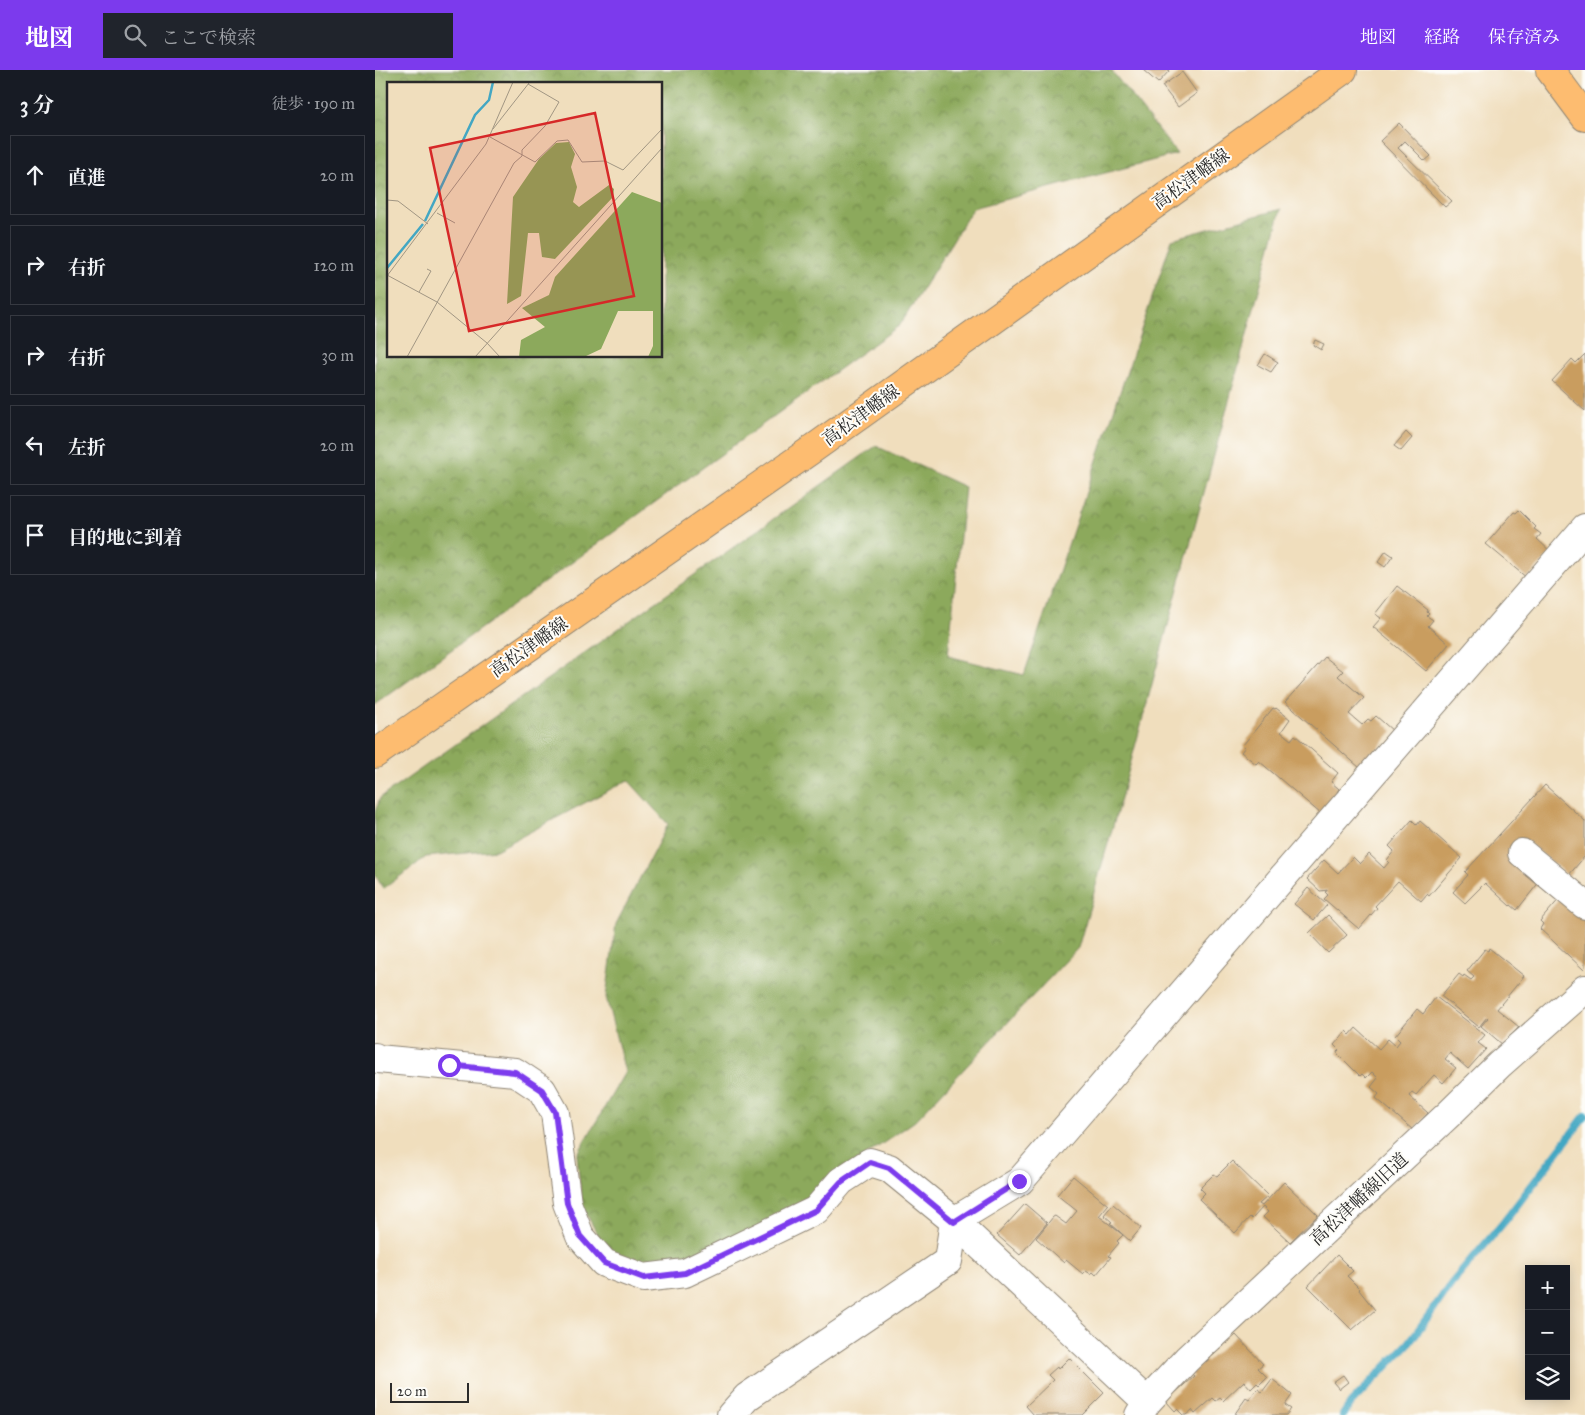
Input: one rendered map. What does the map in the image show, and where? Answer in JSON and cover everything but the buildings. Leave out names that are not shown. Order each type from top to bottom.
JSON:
[{"type":"main road","name":"高松津幡線","points":[[375,754],[815,448],[1343,70]]},
{"type":"main road","points":[[1550,70],[1585,117]]},
{"type":"street","points":[[731,1415],[747,1397],[948,1261],[954,1222],[1019,1181],[1585,528]]},
{"type":"street","points":[[1522,853],[1585,905]]},
{"type":"street","name":"高松津幡線旧道","points":[[1143,1408],[1187,1360],[1499,1065],[1585,989]]},
{"type":"street","points":[[375,1056],[378,1059],[515,1072],[542,1090],[555,1112],[567,1203],[580,1236],[604,1263],[644,1278],[685,1273],[816,1210],[841,1182],[870,1162],[889,1168],[954,1222],[1143,1408]]},
{"type":"green space","points":[[375,70],[1111,70],[1177,154],[973,208],[900,325],[375,705]]},
{"type":"green space","points":[[1281,209],[1123,791],[1078,948],[915,1121],[842,1172],[793,1217],[698,1262],[643,1267],[605,1248],[582,1206],[577,1155],[625,1072],[606,997],[616,924],[668,824],[628,780],[496,850],[426,857],[383,889],[375,874],[375,812],[380,798],[876,446],[965,487],[948,656],[1024,675],[1172,239]]},
{"type":"waterway","points":[[1343,1415],[1351,1403],[1409,1343],[1452,1283],[1504,1222],[1585,1116]]},
{"type":"route","points":[[449,1065],[515,1072],[542,1090],[555,1112],[567,1203],[580,1236],[604,1263],[644,1278],[685,1273],[816,1210],[841,1182],[870,1162],[889,1168],[954,1222],[1019,1181]]}]
